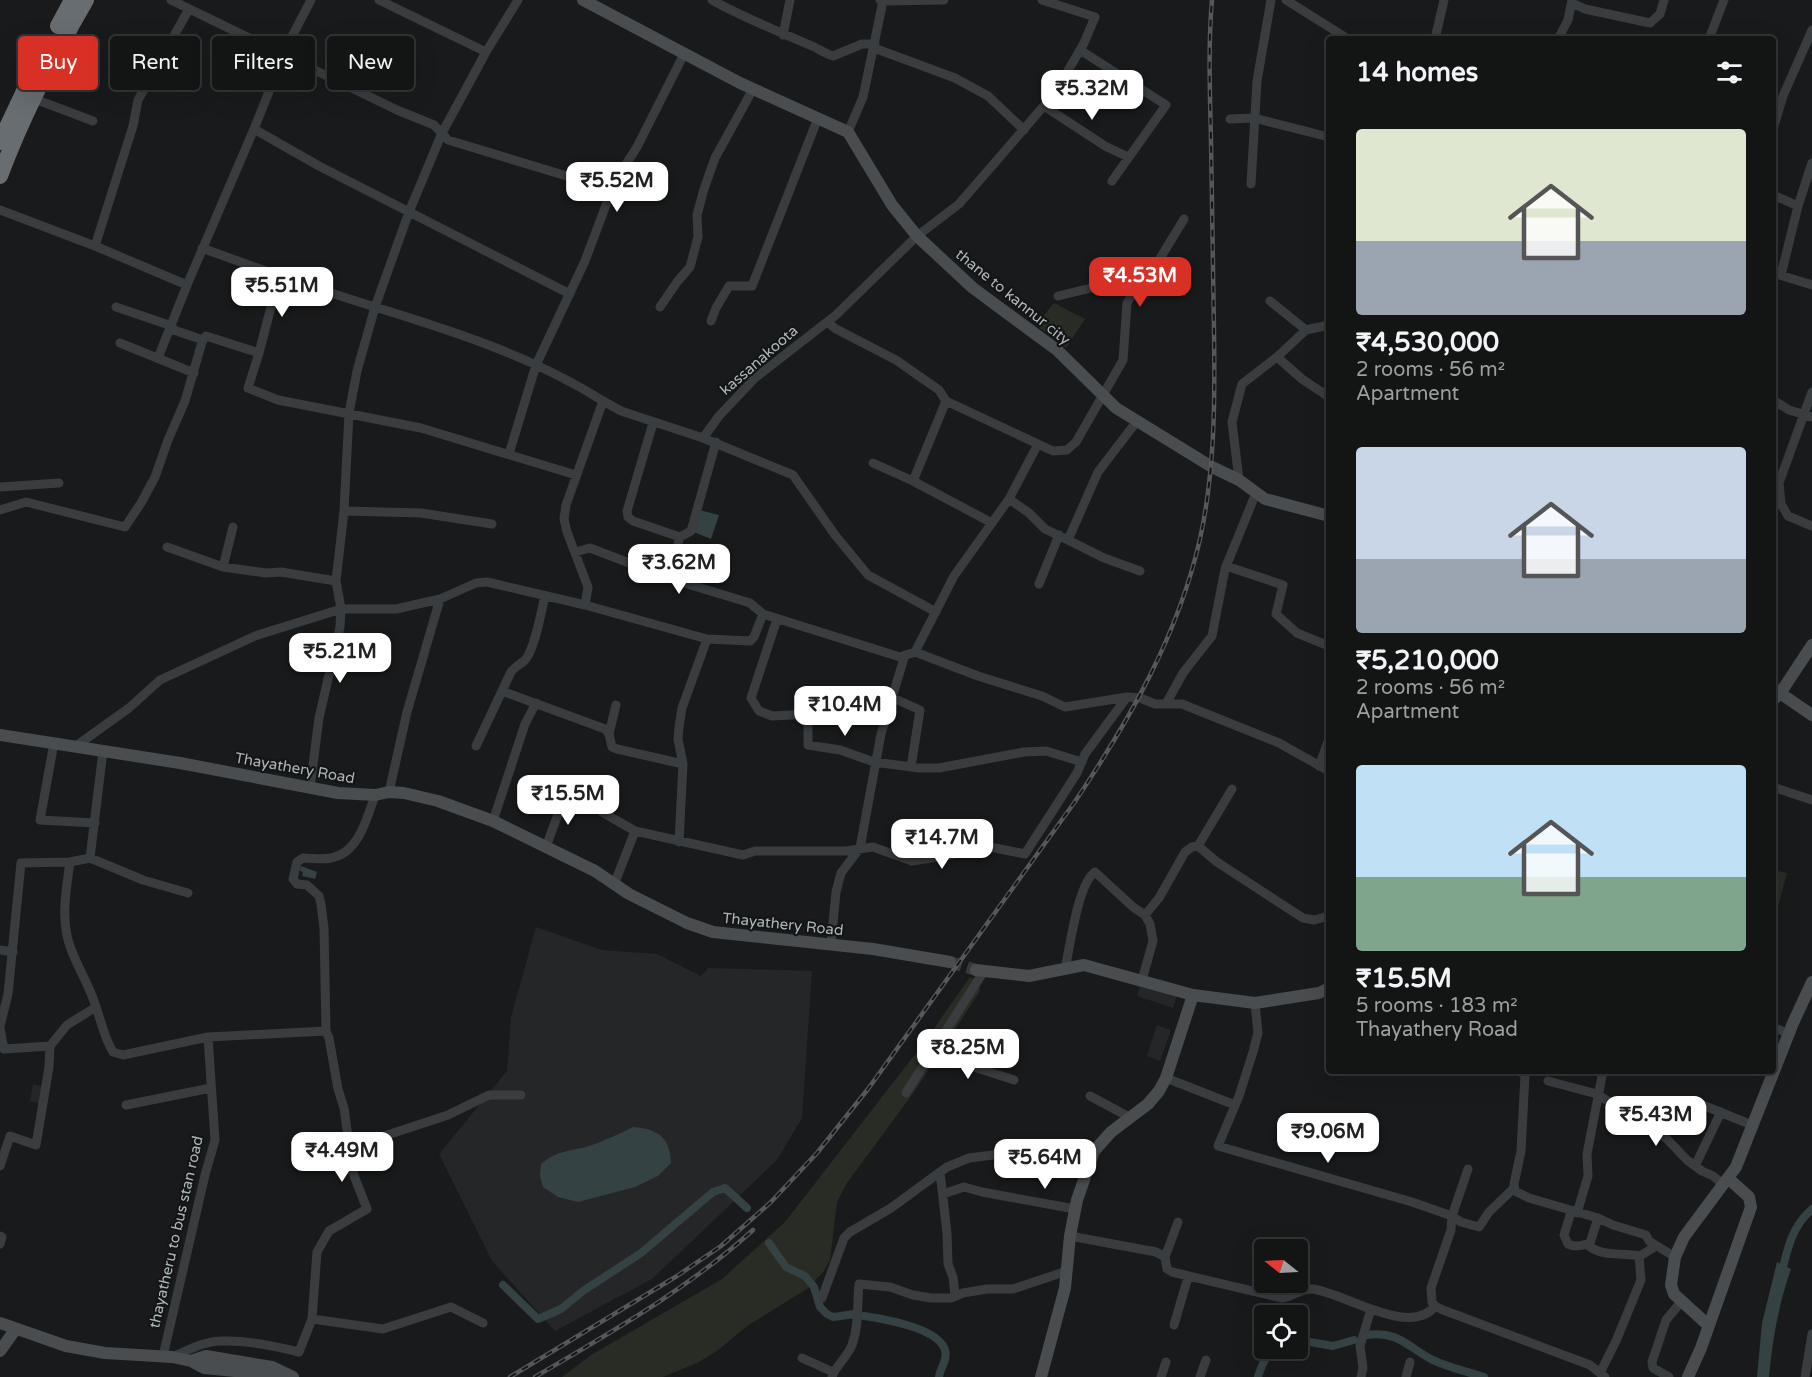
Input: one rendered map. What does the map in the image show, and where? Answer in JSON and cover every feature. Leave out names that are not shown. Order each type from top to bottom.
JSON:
[{"type":"highway","points":[[0,140],[20,97],[72,0]]},
{"type":"highway","points":[[0,176],[32,98],[86,0]]},
{"type":"street","points":[[171,0],[244,36]]},
{"type":"street","points":[[293,36],[311,0]]},
{"type":"street","points":[[380,0],[486,52]]},
{"type":"street","points":[[310,788],[319,718],[338,639],[341,609],[336,581],[344,511],[349,413],[357,371],[375,307],[409,212],[442,133],[486,52],[518,0]]},
{"type":"street","points":[[583,0],[753,89],[848,132],[863,97],[882,0],[944,0]]},
{"type":"street","points":[[712,0],[783,35],[833,56],[862,44],[874,46],[956,78],[988,96],[1024,130]]},
{"type":"street","points":[[783,35],[790,0]]},
{"type":"street","name":"kassanakoota","points":[[703,438],[719,416],[755,378],[827,322],[917,236],[959,204],[1055,93],[1080,50],[1095,17],[1042,0]]},
{"type":"street","points":[[1251,184],[1257,81],[1271,0]]},
{"type":"street","points":[[1286,0],[1343,36]]},
{"type":"street","points":[[1436,36],[1444,0]]},
{"type":"street","points":[[1560,36],[1568,20],[1572,2],[1585,9],[1650,23],[1660,14],[1664,0]]},
{"type":"street","points":[[1710,36],[1724,0]]},
{"type":"street","points":[[95,246],[133,126],[138,100],[189,9]]},
{"type":"street","points":[[1776,119],[1783,96],[1807,57],[1812,30]]},
{"type":"street","points":[[1080,50],[1166,105],[1112,181]]},
{"type":"street","points":[[509,454],[536,365],[585,261],[613,190],[684,54]]},
{"type":"street","points":[[315,70],[434,125],[448,140],[613,190]]},
{"type":"street","points":[[660,307],[676,282],[690,267],[699,237],[697,215],[704,189],[715,158],[753,89]]},
{"type":"street","points":[[158,358],[269,90]]},
{"type":"street","points":[[32,98],[93,121]]},
{"type":"street","points":[[1044,106],[1105,146],[1128,158]]},
{"type":"street","points":[[711,321],[729,286],[752,286],[818,118]]},
{"type":"street","points":[[1230,119],[1254,118],[1326,136]]},
{"type":"street","points":[[254,129],[298,155],[570,294]]},
{"type":"street","name":"thane to kannur city","points":[[848,132],[892,205],[917,236],[973,288],[1056,350],[1116,408],[1212,467],[1239,480],[1265,499],[1326,515]]},
{"type":"street","points":[[1812,164],[1809,185],[1798,206],[1777,274],[1812,285]]},
{"type":"street","points":[[1776,196],[1798,206]]},
{"type":"street","points":[[0,210],[49,227],[187,285]]},
{"type":"street","points":[[827,322],[836,330],[896,360],[939,390],[946,401],[1053,451],[1067,450],[1076,442],[1123,360],[1127,303],[1137,285],[1156,265],[1184,219]]},
{"type":"street","points":[[202,248],[279,276],[440,327],[536,365],[621,411],[716,442],[793,475],[835,535],[867,575],[936,612]]},
{"type":"street","points":[[279,276],[248,388],[278,400],[421,429],[576,475]]},
{"type":"street","points":[[1058,296],[1120,281],[1137,285]]},
{"type":"street","points":[[1270,301],[1306,330]]},
{"type":"street","points":[[116,307],[203,340]]},
{"type":"street","points":[[1239,480],[1232,422],[1240,388],[1306,330],[1326,326]]},
{"type":"street","points":[[0,510],[26,501],[125,527],[155,477],[185,401],[206,336],[259,353]]},
{"type":"street","points":[[120,344],[194,373]]},
{"type":"street","points":[[1277,357],[1302,379],[1326,395]]},
{"type":"street","points":[[1812,392],[1807,416],[1779,483],[1781,504],[1788,516],[1812,526]]},
{"type":"street","points":[[585,605],[588,587],[564,519],[566,505],[603,401]]},
{"type":"street","points":[[914,481],[946,401]]},
{"type":"street","points":[[1776,402],[1789,410],[1807,416]]},
{"type":"street","points":[[1068,540],[1098,472],[1137,421]]},
{"type":"street","points":[[653,423],[627,511],[628,517],[633,521],[680,537]]},
{"type":"street","points":[[668,578],[680,537],[691,531],[716,442]]},
{"type":"street","points":[[915,652],[954,576],[1009,499],[1038,444]]},
{"type":"street","points":[[873,464],[914,481],[992,523]]},
{"type":"street","points":[[0,487],[59,483]]},
{"type":"street","points":[[1166,704],[1183,673],[1212,636],[1226,566],[1256,493]]},
{"type":"street","points":[[1009,499],[1029,513],[1045,529],[1104,558],[1140,571]]},
{"type":"street","points":[[344,511],[421,513],[492,524]]},
{"type":"street","points":[[223,567],[233,527]]},
{"type":"street","points":[[1039,584],[1059,535]]},
{"type":"street","points":[[167,547],[223,567],[266,573],[280,572],[336,581]]},
{"type":"street","points":[[575,552],[590,548],[668,578],[750,603],[763,614],[777,619],[900,657],[915,652],[978,676],[1042,696],[1065,707],[1127,697],[1140,698],[1155,704],[1182,704],[1215,715],[1279,743],[1326,770]]},
{"type":"street","points":[[1226,566],[1283,585],[1276,614],[1297,633],[1326,645]]},
{"type":"street","points":[[76,746],[129,708],[160,680],[255,636],[341,609],[396,609],[440,599],[476,583],[487,582],[585,605],[707,639],[750,641],[754,637],[763,614]]},
{"type":"street","points":[[476,746],[511,672],[517,664],[524,660],[531,648],[544,596]]},
{"type":"street","points":[[389,792],[407,712],[440,599]]},
{"type":"street","points":[[777,619],[751,698],[759,711],[772,716],[808,714],[808,745],[840,750],[874,762],[911,767],[939,768],[1024,752],[1046,751],[1082,762]]},
{"type":"street","points":[[678,842],[683,764],[678,739],[682,708],[707,639]]},
{"type":"street","points":[[1810,650],[1776,694],[1812,715]]},
{"type":"street","points":[[831,944],[836,892],[841,873],[860,848],[874,762],[905,655]]},
{"type":"street","points":[[502,691],[605,729],[609,734],[612,747],[683,764]]},
{"type":"street","points":[[602,812],[635,831],[743,855],[755,851],[873,848],[912,861],[951,855],[985,846],[1025,854],[1077,773],[1101,730],[1127,697]]},
{"type":"street","points":[[893,698],[920,710],[911,767]]},
{"type":"street","points":[[493,821],[525,724],[536,703]]},
{"type":"street","points":[[609,734],[616,705]]},
{"type":"street","name":"Thayathery Road","points":[[0,735],[180,763],[338,793],[375,795],[389,792],[404,793],[438,801],[493,821],[595,871],[614,885],[687,923],[713,932],[873,949],[950,962]]},
{"type":"street","points":[[54,743],[40,819],[95,823]]},
{"type":"street","points":[[1319,766],[1326,747]]},
{"type":"street","points":[[90,858],[103,751]]},
{"type":"street","points":[[1198,846],[1232,789]]},
{"type":"street","points":[[1776,789],[1812,800]]},
{"type":"street","points":[[168,1357],[219,1340],[266,1344],[299,1352],[312,1319],[317,1252],[329,1231],[367,1209],[353,1173],[344,1108],[326,1031],[324,928],[321,904],[319,896],[307,885],[297,884],[293,879],[297,862],[303,858],[332,858],[343,855],[354,845],[375,795]]},
{"type":"street","points":[[546,847],[565,795]]},
{"type":"street","points":[[614,885],[635,831]]},
{"type":"street","points":[[1144,915],[1159,898],[1185,852],[1198,846],[1217,862],[1303,918],[1314,920],[1326,917]]},
{"type":"street","points":[[50,1046],[4,1049],[0,1027],[8,994],[21,863],[70,862],[90,858],[143,880],[188,893]]},
{"type":"street","points":[[70,862],[65,899],[65,924],[70,948],[96,1006],[112,1052],[118,1055],[208,1037],[326,1031]]},
{"type":"street","points":[[1065,969],[1082,892],[1088,876],[1095,872],[1132,907],[1144,915],[1150,924],[1153,941],[1142,980]]},
{"type":"street","points":[[0,950],[13,952]]},
{"type":"street","points":[[906,1093],[980,970],[1029,976],[1084,965],[1193,995],[1255,1003],[1319,993],[1326,990]]},
{"type":"street","points":[[1776,1066],[1812,982]]},
{"type":"street","points":[[1041,1377],[1065,1288],[1075,1209],[1088,1164],[1094,1151],[1111,1132],[1148,1104],[1166,1078],[1193,995]]},
{"type":"street","points":[[1255,1003],[1258,1033],[1235,1105],[1218,1146],[1412,1202],[1479,1227],[1489,1212],[1514,1188],[1521,1151],[1524,1074]]},
{"type":"street","points":[[0,1166],[10,1137],[36,1145],[49,1067],[50,1046],[67,1025],[96,1006]]},
{"type":"street","points":[[1776,1028],[1789,1034]]},
{"type":"street","name":"thayatheru to bus stan road","points":[[168,1357],[205,1175],[215,1140],[208,1037]]},
{"type":"street","points":[[931,1053],[1014,1080]]},
{"type":"street","points":[[1602,1074],[1587,1154],[1588,1176],[1564,1232],[1565,1239],[1572,1246],[1589,1246],[1596,1252],[1604,1254],[1621,1253],[1639,1256],[1656,1246]]},
{"type":"street","points":[[1708,1325],[1674,1294],[1671,1285],[1675,1257],[1684,1237],[1736,1167],[1773,1074]]},
{"type":"street","points":[[1166,1078],[1235,1105]]},
{"type":"street","points":[[1548,1080],[1597,1094],[1667,1138],[1695,1166],[1749,1197],[1751,1203],[1701,1348],[1688,1377]]},
{"type":"street","points":[[126,1105],[211,1089]]},
{"type":"street","points":[[348,1148],[448,1114],[489,1095],[521,1095]]},
{"type":"street","points":[[1090,1096],[1131,1118]]},
{"type":"street","points":[[1700,1104],[1752,1125]]},
{"type":"street","points":[[1695,1166],[1721,1112]]},
{"type":"street","points":[[822,1298],[844,1238],[850,1232],[900,1202],[946,1167],[969,1158],[985,1155],[1088,1164]]},
{"type":"street","points":[[1468,1169],[1452,1216],[1451,1230],[1431,1288],[1430,1296],[1435,1306],[1590,1365],[1602,1375],[1641,1280],[1639,1256]]},
{"type":"street","points":[[940,1172],[948,1264],[953,1277],[955,1295]]},
{"type":"street","points":[[943,1194],[969,1187],[982,1192],[1075,1209]]},
{"type":"street","points":[[1514,1188],[1517,1193],[1529,1198],[1574,1213],[1599,1218],[1613,1225],[1646,1235],[1649,1241],[1675,1257]]},
{"type":"street","points":[[1589,1246],[1599,1218]]},
{"type":"street","points":[[1178,1222],[1165,1257],[1169,1270],[1188,1277],[1282,1298],[1289,1298],[1298,1292],[1314,1289],[1371,1309],[1418,1319],[1431,1312],[1435,1306]]},
{"type":"street","points":[[0,1236],[2,1237],[0,1244]]},
{"type":"street","points":[[1070,1236],[1156,1252],[1165,1257]]},
{"type":"street","points":[[802,1358],[833,1374],[844,1361],[852,1346],[857,1320],[859,1284],[890,1287],[931,1298],[951,1298],[955,1295],[993,1288],[1013,1289],[1067,1271]]},
{"type":"street","points":[[1174,1325],[1188,1277]]},
{"type":"street","points":[[1669,1377],[1653,1368],[1652,1362],[1666,1320],[1681,1302]]},
{"type":"street","points":[[312,1319],[368,1329],[383,1329],[451,1307],[483,1323]]},
{"type":"street","points":[[1361,1377],[1363,1368],[1360,1346],[1371,1309]]},
{"type":"street","points":[[0,1323],[66,1346],[105,1353],[168,1357],[191,1361],[204,1368],[265,1374],[272,1377]]},
{"type":"street","points":[[0,1351],[15,1330]]},
{"type":"street","points":[[1805,1377],[1812,1334]]},
{"type":"street","points":[[191,1361],[206,1356],[272,1367],[294,1377]]},
{"type":"street","points":[[1200,1377],[1206,1360]]},
{"type":"street","points":[[1161,1377],[1166,1362]]},
{"type":"street","points":[[1406,1377],[1410,1362]]},
{"type":"shaded area","points":[[1054,303],[1085,319],[1066,348],[1036,325]]},
{"type":"shaded area","points":[[699,510],[719,515],[711,539],[694,532]]},
{"type":"shaded area","points":[[301,866],[317,872],[315,879],[302,876]]},
{"type":"shaded area","points":[[1776,871],[1787,873],[1776,914]]},
{"type":"shaded area","points":[[536,927],[602,950],[657,954],[701,976],[708,968],[812,971],[802,1118],[777,1160],[652,1279],[555,1331],[492,1261],[439,1154],[507,1071],[511,1017]]},
{"type":"shaded area","points":[[970,977],[979,982],[980,991],[914,1092],[847,1183],[837,1202],[830,1260],[824,1271],[807,1289],[747,1326],[717,1351],[697,1363],[663,1377],[562,1377],[591,1355],[722,1279],[785,1222],[923,1044]]},
{"type":"shaded area","points":[[1141,982],[1177,995],[1173,1008],[1137,996]]},
{"type":"shaded area","points":[[1157,1025],[1171,1030],[1160,1061],[1147,1056]]},
{"type":"shaded area","points":[[33,1084],[44,1087],[43,1104],[30,1101]]},
{"type":"shaded area","points":[[633,1127],[656,1132],[665,1141],[671,1163],[658,1176],[635,1187],[578,1202],[558,1197],[543,1187],[540,1176],[541,1164],[547,1159],[559,1153],[595,1144]]},
{"type":"shaded area","points":[[1777,1262],[1791,1269],[1777,1322],[1769,1377],[1757,1377],[1762,1323]]},
{"type":"waterway","points":[[503,1285],[538,1319],[561,1309],[583,1291],[641,1253],[713,1192],[725,1188],[747,1208]]},
{"type":"waterway","points":[[1781,1276],[1795,1232],[1812,1209]]},
{"type":"waterway","points":[[769,1243],[786,1267],[805,1276],[814,1287],[820,1307],[827,1314],[833,1317],[855,1314]]},
{"type":"waterway","points":[[864,1316],[922,1330],[940,1342],[946,1354],[939,1377]]},
{"type":"waterway","points":[[1367,1335],[1394,1337],[1435,1361],[1484,1377]]},
{"type":"waterway","points":[[1308,1342],[1333,1346],[1354,1340]]},
{"type":"waterway","points":[[1258,1377],[1266,1359]]},
{"type":"tunnel","points":[[950,962],[976,970]]},
{"type":"railway","points":[[510,1377],[677,1276],[721,1246],[771,1202],[817,1153],[868,1089],[1074,803],[1114,741],[1149,677],[1165,644],[1191,575],[1209,487],[1214,383],[1210,70],[1212,0]]},
{"type":"railway","points":[[535,1377],[675,1291],[753,1230]]}]
